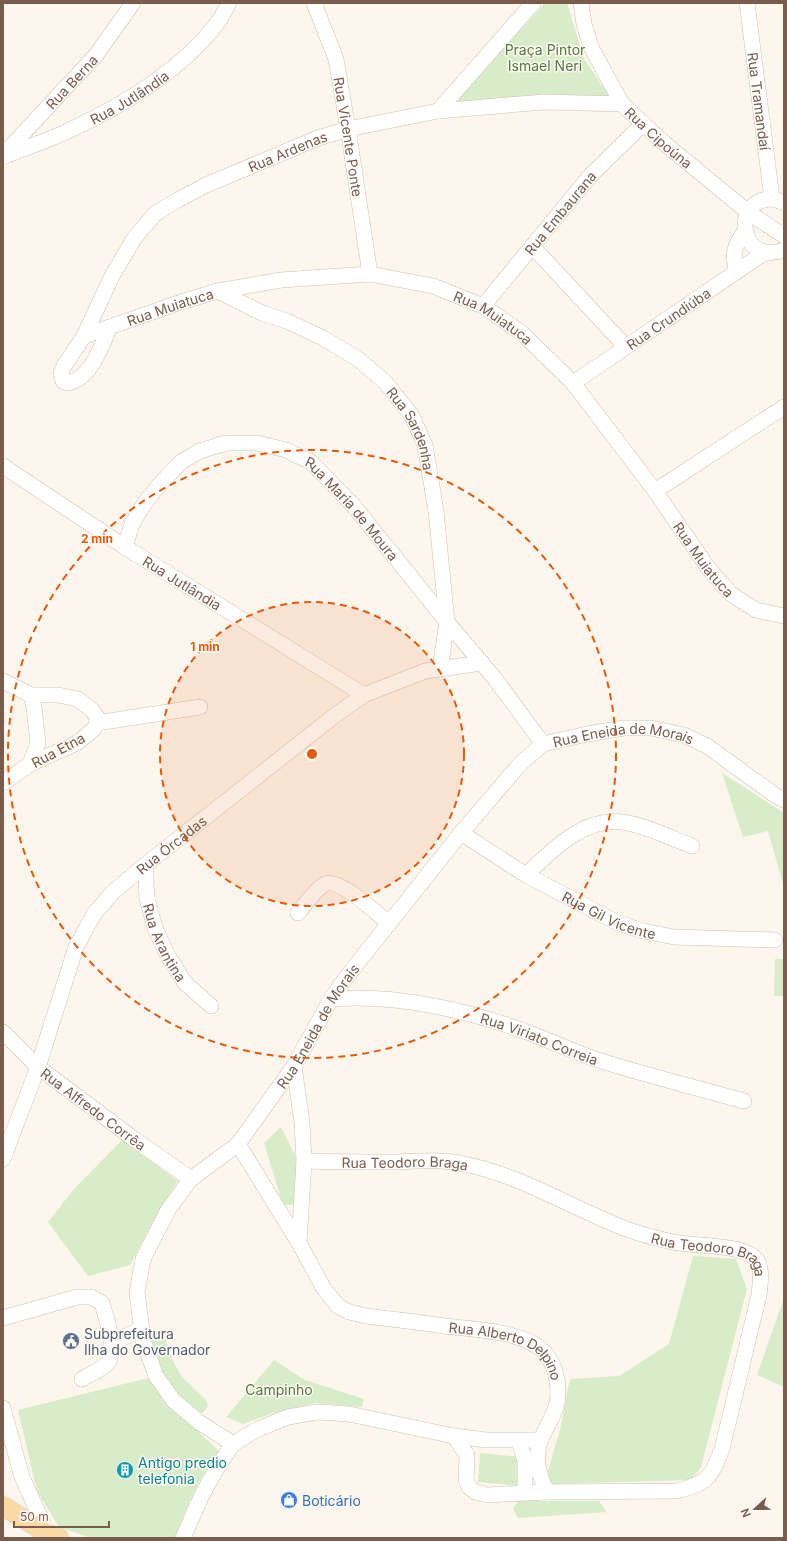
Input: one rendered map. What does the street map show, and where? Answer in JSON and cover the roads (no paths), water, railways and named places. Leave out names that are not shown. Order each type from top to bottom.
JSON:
[{"type":"main road","points":[[3,1506],[53,1536]]},
{"type":"street","name":"Rua Berna","points":[[3,156],[96,55],[133,3]]},
{"type":"street","name":"Rua Jutlândia","points":[[3,156],[68,131],[114,106],[160,78],[186,58],[216,26],[229,3]]},
{"type":"street","name":"Rua Vicente Ponte","points":[[314,3],[336,59],[370,274]]},
{"type":"street","points":[[438,111],[533,3]]},
{"type":"street","name":"Rua Cipoúna","points":[[582,3],[584,24],[591,47],[622,104],[664,143],[748,212],[784,236]]},
{"type":"street","name":"Rua Tramandaí","points":[[747,3],[778,201]]},
{"type":"street","name":"Rua Ardenas","points":[[110,327],[94,362],[81,378],[68,383],[63,381],[61,373],[64,366],[84,336],[112,276],[135,237],[156,213],[206,185],[318,138],[348,129],[438,111],[544,102],[622,104]]},
{"type":"street","name":"Rua Embaurana","points":[[483,306],[590,176],[643,124]]},
{"type":"street","points":[[778,201],[758,203],[748,212],[745,221],[745,231],[748,241],[755,248],[764,253],[775,253],[784,250]]},
{"type":"street","points":[[737,271],[734,263],[737,242],[745,231]]},
{"type":"street","points":[[532,246],[626,346]]},
{"type":"street","name":"Rua Crundiúba","points":[[573,383],[764,253]]},
{"type":"street","name":"Rua Muiatuca","points":[[84,336],[218,291],[281,280],[370,274],[433,286],[483,306],[522,334],[573,383],[655,491],[709,570],[731,594],[756,610],[784,616]]},
{"type":"street","name":"Rua Sardenha","points":[[218,291],[262,313],[323,338],[358,359],[385,382],[412,416],[425,445],[436,511],[447,622],[440,669]]},
{"type":"street","points":[[655,491],[784,407]]},
{"type":"street","name":"Rua Maria de Moura","points":[[125,547],[132,524],[144,504],[160,484],[182,462],[200,452],[226,443],[257,444],[286,450],[311,462],[353,505],[482,663],[543,744]]},
{"type":"street","name":"Rua Jutlândia","points":[[3,466],[125,547],[364,695]]},
{"type":"street","name":"Rua Órcadas","points":[[3,1159],[38,1067],[76,947],[94,914],[112,894],[145,865],[364,695],[426,671],[482,663]]},
{"type":"street","name":"Rua Etna","points":[[3,681],[6,684],[31,695],[58,695],[78,699],[92,710],[97,717],[97,723],[91,732],[77,743],[30,764],[3,783]]},
{"type":"street","points":[[30,764],[38,743],[34,707],[31,695]]},
{"type":"street","points":[[97,723],[200,707]]},
{"type":"street","name":"Rua Eneida de Morais","points":[[233,1444],[199,1422],[173,1400],[156,1376],[143,1340],[137,1292],[144,1259],[168,1210],[191,1178],[238,1144],[294,1066],[331,999],[461,833],[521,763],[543,744],[587,734],[624,728],[651,728],[684,735],[707,746],[776,796],[784,800]]},
{"type":"street","points":[[526,875],[546,855],[565,840],[587,828],[607,821],[622,822],[639,826],[692,846]]},
{"type":"street","name":"Rua Gil Vicente","points":[[461,833],[526,875],[618,923],[643,931],[674,937],[775,940]]},
{"type":"street","name":"Rua Arantina","points":[[145,865],[147,898],[155,928],[168,956],[185,983],[211,1006]]},
{"type":"street","points":[[298,913],[317,890],[326,883],[333,883],[348,890],[389,923]]},
{"type":"street","name":"Rua Viriato Correia","points":[[331,999],[356,997],[413,1002],[471,1015],[526,1032],[595,1059],[744,1101]]},
{"type":"street","name":"Rua Alfredo Corrêa","points":[[3,1032],[38,1067],[191,1178]]},
{"type":"street","points":[[294,1066],[302,1123],[304,1161],[299,1242]]},
{"type":"street","name":"Rua Alberto Delpino","points":[[238,1144],[299,1242],[324,1289],[338,1306],[349,1312],[366,1316],[493,1332],[523,1339],[541,1349],[551,1362],[558,1380],[557,1402],[549,1425],[531,1460]]},
{"type":"street","name":"Rua Teodoro Braga","points":[[304,1161],[346,1163],[431,1161],[464,1163],[518,1180],[620,1227],[670,1242],[732,1249],[747,1253],[756,1259],[761,1278],[759,1295],[722,1449],[714,1470],[704,1481],[692,1487],[676,1491],[547,1492],[486,1495],[475,1492],[469,1487],[466,1479],[467,1455]]},
{"type":"street","points":[[3,1318],[77,1297],[91,1296],[102,1303],[111,1344],[111,1358],[107,1364],[82,1379]]},
{"type":"street","points":[[111,1344],[142,1328]]},
{"type":"street","points":[[3,1408],[6,1434],[22,1477],[53,1536]]},
{"type":"street","points":[[184,1538],[201,1497],[217,1468],[233,1444],[258,1428],[288,1417],[317,1412],[349,1414],[454,1436],[486,1440],[541,1440]]},
{"type":"street","points":[[454,1436],[467,1455],[486,1440]]},
{"type":"street","points":[[519,1440],[547,1492]]},
{"type":"street","points":[[525,1493],[531,1460]]},
{"type":"place","name":"Subprefeitura Ilha do Governador","points":[[71,1341]]},
{"type":"place","name":"Antigo predio telefonia","points":[[125,1470]]},
{"type":"place","name":"Boticário","points":[[289,1500]]},
{"type":"park label","name":"Praça Pintor Ismael Neri","points":[[545,58]]},
{"type":"park label","name":"Campinho","points":[[279,1389]]}]
